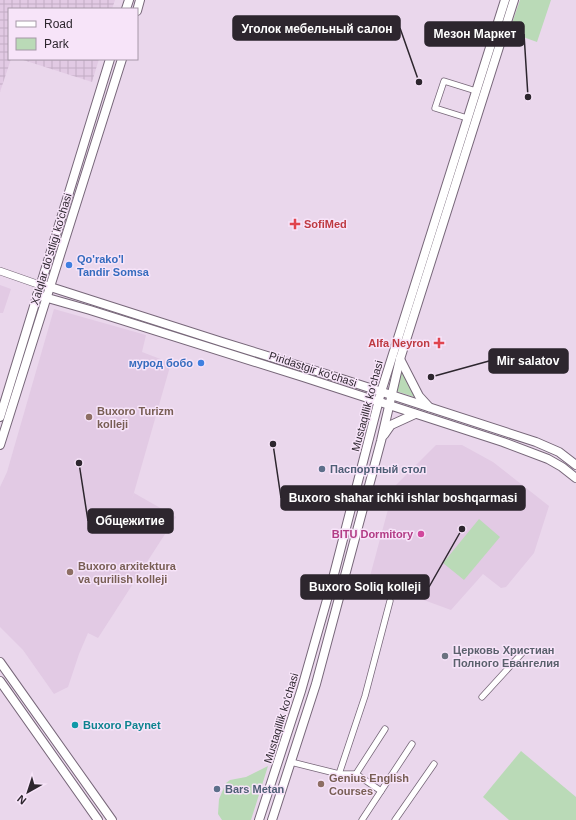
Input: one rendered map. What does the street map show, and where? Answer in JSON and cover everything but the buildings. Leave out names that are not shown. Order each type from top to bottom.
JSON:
[{"type":"main road","name":"Mustaqillik ko'chasi","points":[[272,820],[316,684],[381,441],[391,395],[417,294],[502,23],[505,0]]},
{"type":"main road","name":"Mustaqillik ko'chasi","points":[[453,179],[467,118],[476,91],[502,23],[514,0]]},
{"type":"main road","name":"Xalqlar do'stligi ko'chasi","points":[[0,417],[110,60]]},
{"type":"main road","name":"Xalqlar do'stligi ko'chasi","points":[[0,445],[122,60]]},
{"type":"main road","name":"Piridastgir ko'chasi","points":[[41,284],[536,442],[559,452],[576,465]]},
{"type":"main road","name":"Mustaqillik ko'chasi","points":[[259,820],[301,691],[325,607],[381,392],[417,294]]},
{"type":"main road","name":"Piridastgir ko'chasi","points":[[37,295],[220,351],[531,452],[562,467],[576,478]]},
{"type":"main road","points":[[220,351],[222,342]]},
{"type":"main road","points":[[400,359],[419,396],[430,407]]},
{"type":"main road","points":[[381,441],[391,425],[415,414]]},
{"type":"main road","points":[[325,607],[336,610]]},
{"type":"main road","points":[[0,662],[112,820]]},
{"type":"main road","points":[[0,681],[98,820]]},
{"type":"main road","points":[[282,751],[292,759]]},
{"type":"street","points":[[467,118],[435,108],[444,81],[476,91]]},
{"type":"street","points":[[0,271],[41,284]]},
{"type":"street","points":[[339,774],[364,696],[390,601]]},
{"type":"street","points":[[482,697],[524,651]]},
{"type":"street","points":[[356,774],[385,729]]},
{"type":"street","points":[[362,820],[412,744]]},
{"type":"street","points":[[292,759],[339,774],[356,774],[381,791]]},
{"type":"street","points":[[395,820],[434,764]]},
{"type":"shaded area","points":[[0,0],[115,0],[112,8],[8,8],[8,60],[11,60],[0,92]]},
{"type":"shaded area","points":[[23,60],[99,60],[92,82]]},
{"type":"shaded area","points":[[0,285],[11,289],[3,313],[0,313]]},
{"type":"shaded area","points":[[54,309],[146,335],[142,352],[171,363],[131,503],[134,493],[176,517],[98,638],[88,633],[68,687],[54,694],[23,650],[0,627],[0,487],[7,472]]},
{"type":"shaded area","points":[[436,445],[462,445],[493,462],[549,506],[534,553],[506,587],[501,588],[483,574],[451,610],[369,580],[394,487]]},
{"type":"green space","points":[[520,0],[551,0],[537,42],[509,32]]},
{"type":"green space","points":[[402,366],[417,398],[396,391]]},
{"type":"green space","points":[[479,519],[500,537],[464,580],[443,563]]},
{"type":"green space","points":[[521,751],[576,797],[576,820],[509,820],[483,797]]},
{"type":"green space","points":[[268,766],[251,820],[222,820],[218,814],[219,799],[226,783],[230,780],[246,777]]},
{"type":"place","name":"Уголок мебельный салон","points":[[419,82]]},
{"type":"place","name":"Мезон Маркет","points":[[528,97]]},
{"type":"place","name":"SofiMed","points":[[295,224]]},
{"type":"place","name":"Qo'rako'l Tandir Somsa","points":[[69,265]]},
{"type":"place","name":"Alfa Neyron","points":[[439,343]]},
{"type":"place","name":"мурод бобо","points":[[201,363]]},
{"type":"place","name":"Mir salatov","points":[[431,377]]},
{"type":"place","name":"Buxoro Turizm kolleji","points":[[89,417]]},
{"type":"place","name":"Buxoro shahar ichki ishlar boshqarmasi","points":[[273,444]]},
{"type":"place","name":"Общежитие","points":[[79,463]]},
{"type":"place","name":"Паспортный стол","points":[[322,469]]},
{"type":"place","name":"Buxoro Soliq kolleji","points":[[462,529]]},
{"type":"place","name":"BITU Dormitory","points":[[421,534]]},
{"type":"place","name":"Buxoro arxitektura va qurilish kolleji","points":[[70,572]]},
{"type":"place","name":"Церковь Христиан Полного Евангелия","points":[[445,656]]},
{"type":"place","name":"Buxoro Paynet","points":[[75,725]]},
{"type":"place","name":"Genius English Courses","points":[[321,784]]},
{"type":"place","name":"Bars Metan","points":[[217,789]]}]
